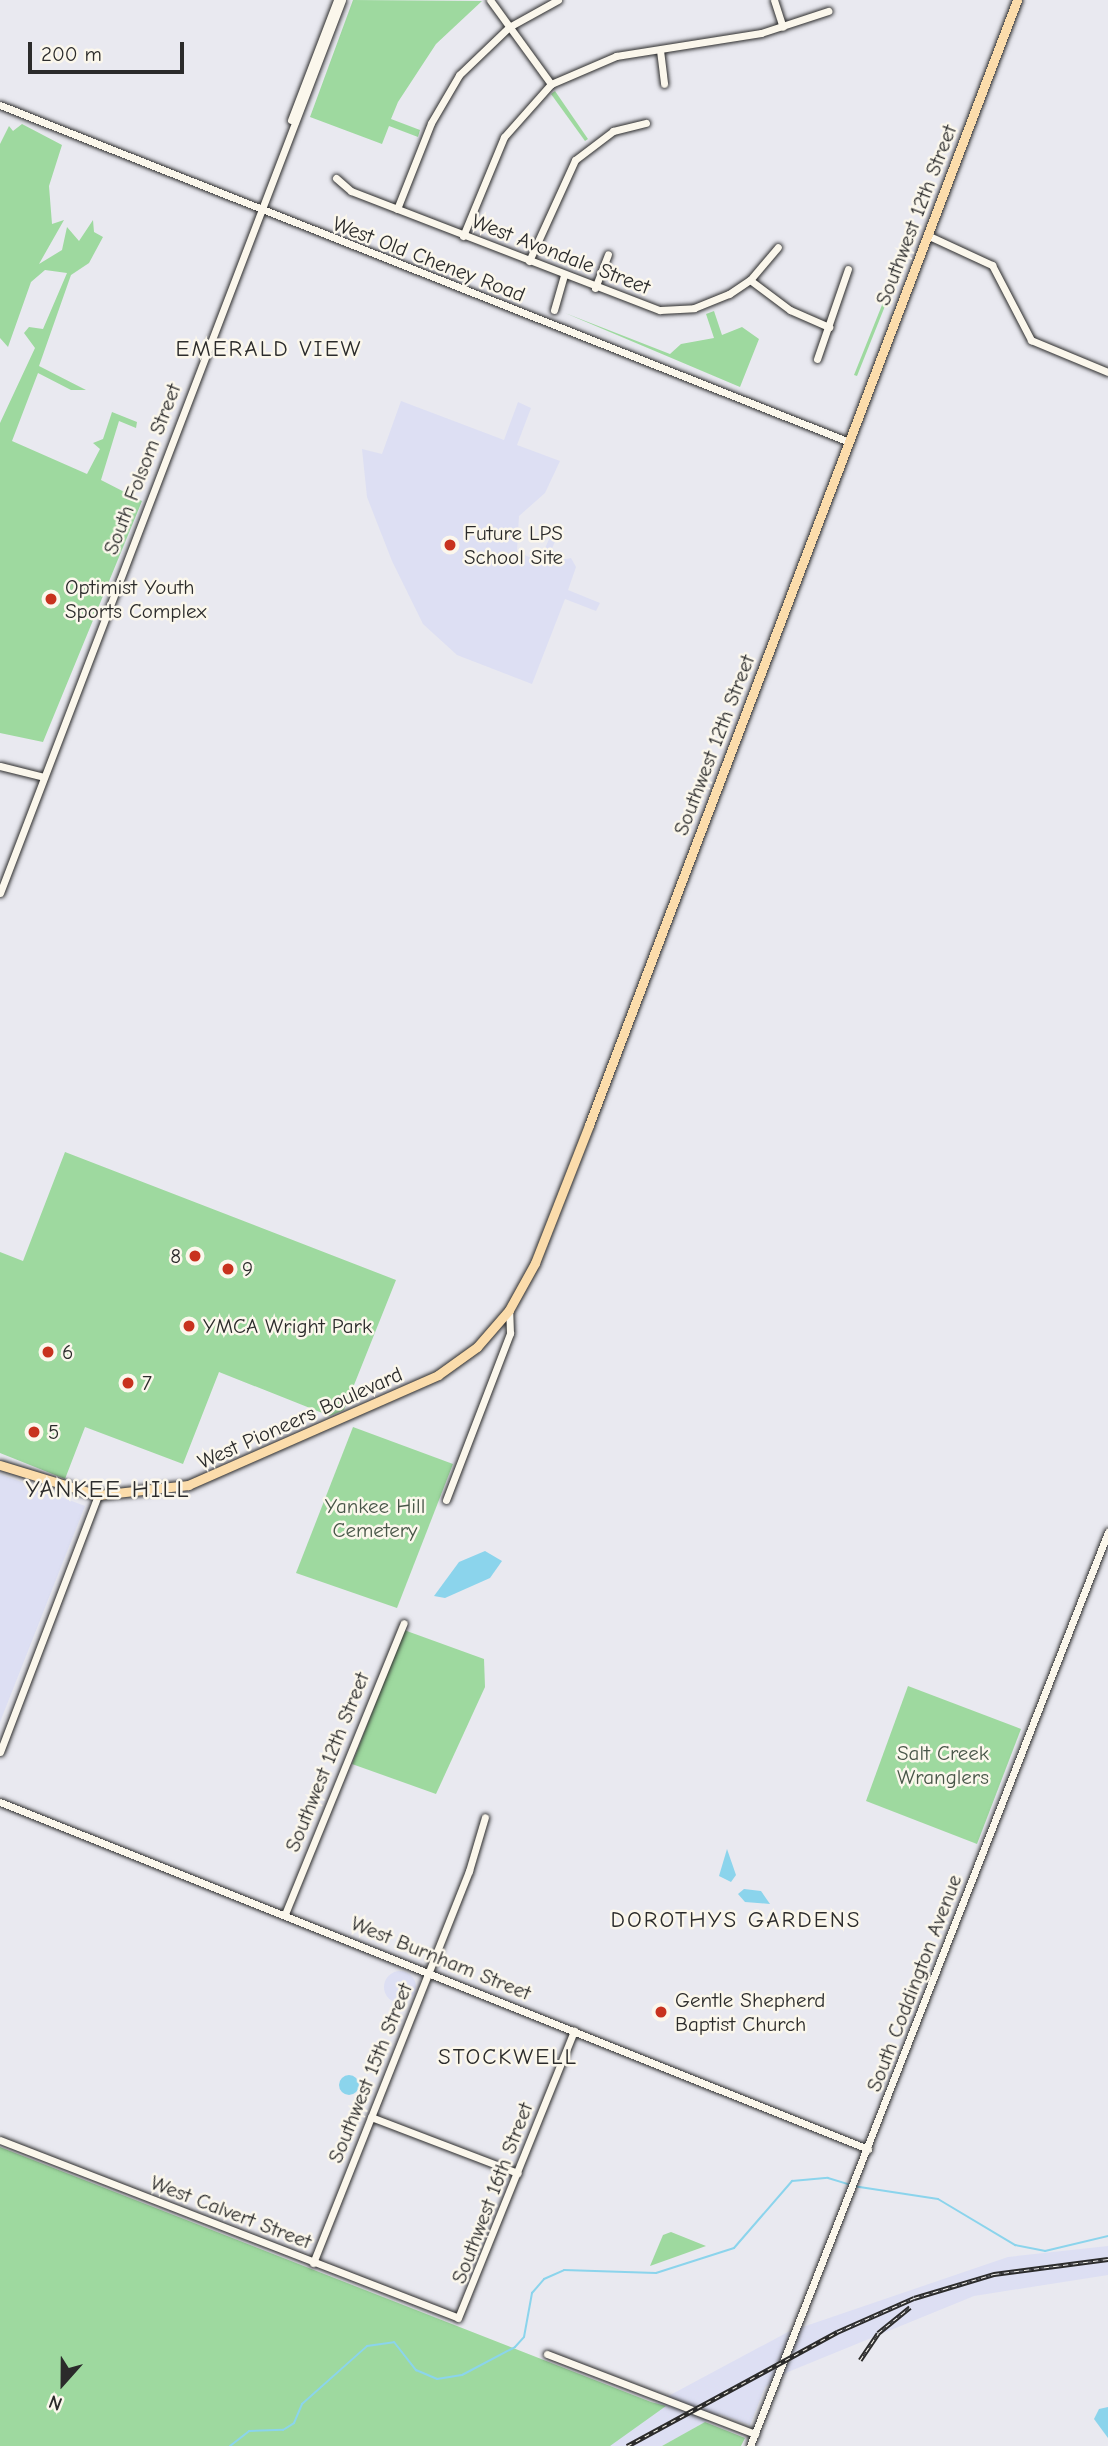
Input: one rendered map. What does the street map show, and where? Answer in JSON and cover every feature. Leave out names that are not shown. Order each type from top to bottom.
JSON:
[{"type":"main road","name":"Southwest 12th Street","points":[[509,1310],[542,1244],[1017,0]]},
{"type":"main road","name":"West Pioneers Boulevard","points":[[0,1465],[98,1495],[188,1485],[410,1388],[467,1355],[509,1310]]},
{"type":"street","name":"South Folsom Street","points":[[288,135],[337,0]]},
{"type":"street","name":"South Folsom Street","points":[[0,893],[258,211],[342,0]]},
{"type":"street","points":[[490,0],[551,84]]},
{"type":"street","points":[[397,209],[449,89],[509,27],[558,0]]},
{"type":"street","points":[[774,0],[783,27]]},
{"type":"street","points":[[463,236],[504,137],[551,84],[594,62],[783,27],[828,11]]},
{"type":"street","points":[[660,50],[664,84]]},
{"type":"street","name":"West Old Cheney Road","points":[[0,105],[258,211],[847,441]]},
{"type":"street","points":[[529,261],[575,160],[613,131],[646,123]]},
{"type":"street","name":"West Avondale Street","points":[[335,177],[351,191],[643,306],[678,310],[750,280],[778,247]]},
{"type":"street","points":[[926,235],[992,265],[1031,340],[1108,372]]},
{"type":"street","points":[[595,288],[608,254]]},
{"type":"street","points":[[817,359],[848,269]]},
{"type":"street","points":[[554,310],[564,275]]},
{"type":"street","points":[[750,280],[790,310],[829,327]]},
{"type":"street","points":[[1,768],[44,777]]},
{"type":"street","name":"Southwest 12th Street","points":[[446,1500],[510,1333],[509,1310]]},
{"type":"street","points":[[0,1752],[98,1495]]},
{"type":"street","name":"South Coddington Avenue","points":[[750,2446],[1108,1532]]},
{"type":"street","name":"Southwest 12th Street","points":[[285,1914],[404,1623]]},
{"type":"street","name":"West Burnham Street","points":[[0,1802],[868,2148]]},
{"type":"street","name":"Southwest 15th Street","points":[[313,2263],[428,1972],[485,1817]]},
{"type":"street","name":"Southwest 16th Street","points":[[448,2317],[464,2311],[574,2031]]},
{"type":"street","points":[[371,2117],[518,2173]]},
{"type":"street","name":"West Calvert Street","points":[[0,2140],[448,2317]]},
{"type":"street","points":[[547,2354],[755,2434]]},
{"type":"shaded area","name":"Future LPS School Site","points":[[401,401],[504,440],[518,402],[531,408],[517,445],[560,461],[545,493],[519,516],[517,551],[539,562],[550,537],[556,539],[546,563],[571,558],[576,567],[568,590],[600,603],[596,611],[565,599],[532,684],[457,655],[423,624],[392,561],[367,497],[362,449],[382,454]]},
{"type":"shaded area","points":[[0,1474],[85,1506],[0,1722]]},
{"type":"shaded area","name":"STOCKWELL","points":[[400,1971],[411,1976],[416,1987],[411,1998],[400,2003],[389,1998],[384,1987],[389,1976]]},
{"type":"shaded area","points":[[1108,2246],[1108,2275],[974,2296],[788,2372],[765,2387],[750,2425],[720,2414],[662,2446],[575,2446],[788,2332],[1008,2257]]},
{"type":"green space","points":[[353,0],[482,1],[436,44],[398,102],[391,119],[420,130],[418,137],[389,126],[382,144],[310,117]]},
{"type":"green space","points":[[555,91],[588,139],[585,141],[551,94]]},
{"type":"green space","points":[[22,124],[62,145],[49,186],[52,224],[64,220],[39,264],[62,250],[67,227],[79,241],[93,220],[94,232],[103,237],[89,263],[71,275],[39,366],[86,390],[71,390],[38,373],[12,441],[87,474],[100,449],[93,443],[103,439],[112,412],[137,422],[136,428],[119,421],[101,480],[142,501],[43,742],[0,733],[0,423],[35,348],[24,333],[29,327],[43,329],[67,273],[45,270],[31,282],[8,347],[0,338],[0,144],[9,126],[13,131]]},
{"type":"green space","points":[[884,300],[887,301],[857,376],[854,375]]},
{"type":"green space","points":[[714,311],[722,335],[742,327],[759,339],[740,387],[565,313],[670,354],[681,344],[714,338],[706,314]]},
{"type":"green space","name":"YMCA Wright Park","points":[[65,1152],[396,1280],[344,1410],[330,1416],[219,1372],[183,1464],[85,1427],[65,1479],[0,1453],[0,1252],[23,1261]]},
{"type":"green space","name":"Yankee Hill Cemetery","points":[[353,1427],[453,1464],[397,1608],[296,1573]]},
{"type":"green space","points":[[404,1630],[484,1659],[485,1687],[436,1794],[352,1764]]},
{"type":"green space","name":"Salt Creek Wranglers","points":[[908,1686],[1021,1729],[977,1844],[866,1801]]},
{"type":"green space","points":[[0,2147],[666,2406],[610,2446],[0,2446]]},
{"type":"green space","points":[[671,2232],[706,2246],[650,2266],[663,2235]]},
{"type":"green space","points":[[705,2422],[745,2438],[741,2446],[662,2446]]},
{"type":"water","points":[[485,1551],[502,1561],[490,1578],[445,1598],[434,1596],[459,1562]]},
{"type":"water","points":[[727,1849],[736,1875],[731,1882],[719,1876]]},
{"type":"water","points":[[744,1889],[761,1891],[770,1904],[745,1902],[738,1894]]},
{"type":"water","points":[[345,2075],[353,2075],[359,2085],[353,2095],[345,2095],[339,2089],[339,2081]]},
{"type":"water","points":[[1108,2407],[1108,2438],[1094,2419],[1099,2409]]},
{"type":"waterway","points":[[230,2446],[249,2431],[283,2430],[294,2423],[302,2404],[367,2346],[394,2342],[416,2370],[437,2379],[462,2375],[515,2347],[524,2337],[532,2293],[544,2279],[564,2270],[656,2273],[734,2248],[792,2181],[828,2178],[848,2184]]},
{"type":"waterway","points":[[853,2186],[938,2199],[1015,2245],[1045,2251],[1108,2236]]},
{"type":"railway","points":[[627,2446],[837,2332],[914,2298],[994,2274],[1108,2259]]},
{"type":"railway","points":[[860,2360],[878,2333],[910,2307]]},
{"type":"place","name":"Future LPS School Site","points":[[450,545]]},
{"type":"place","name":"Optimist Youth Sports Complex","points":[[51,599]]},
{"type":"place","name":"8","points":[[195,1256]]},
{"type":"place","name":"9","points":[[228,1269]]},
{"type":"place","name":"YMCA Wright Park","points":[[189,1326]]},
{"type":"place","name":"6","points":[[48,1352]]},
{"type":"place","name":"7","points":[[128,1383]]},
{"type":"place","name":"5","points":[[34,1432]]},
{"type":"place","name":"Gentle Shepherd Baptist Church","points":[[661,2012]]},
{"type":"district","name":"EMERALD VIEW","points":[[269,349]]},
{"type":"district","name":"YANKEE HILL","points":[[108,1490]]},
{"type":"district","name":"DOROTHYS GARDENS","points":[[736,1920]]},
{"type":"district","name":"STOCKWELL","points":[[508,2057]]}]
